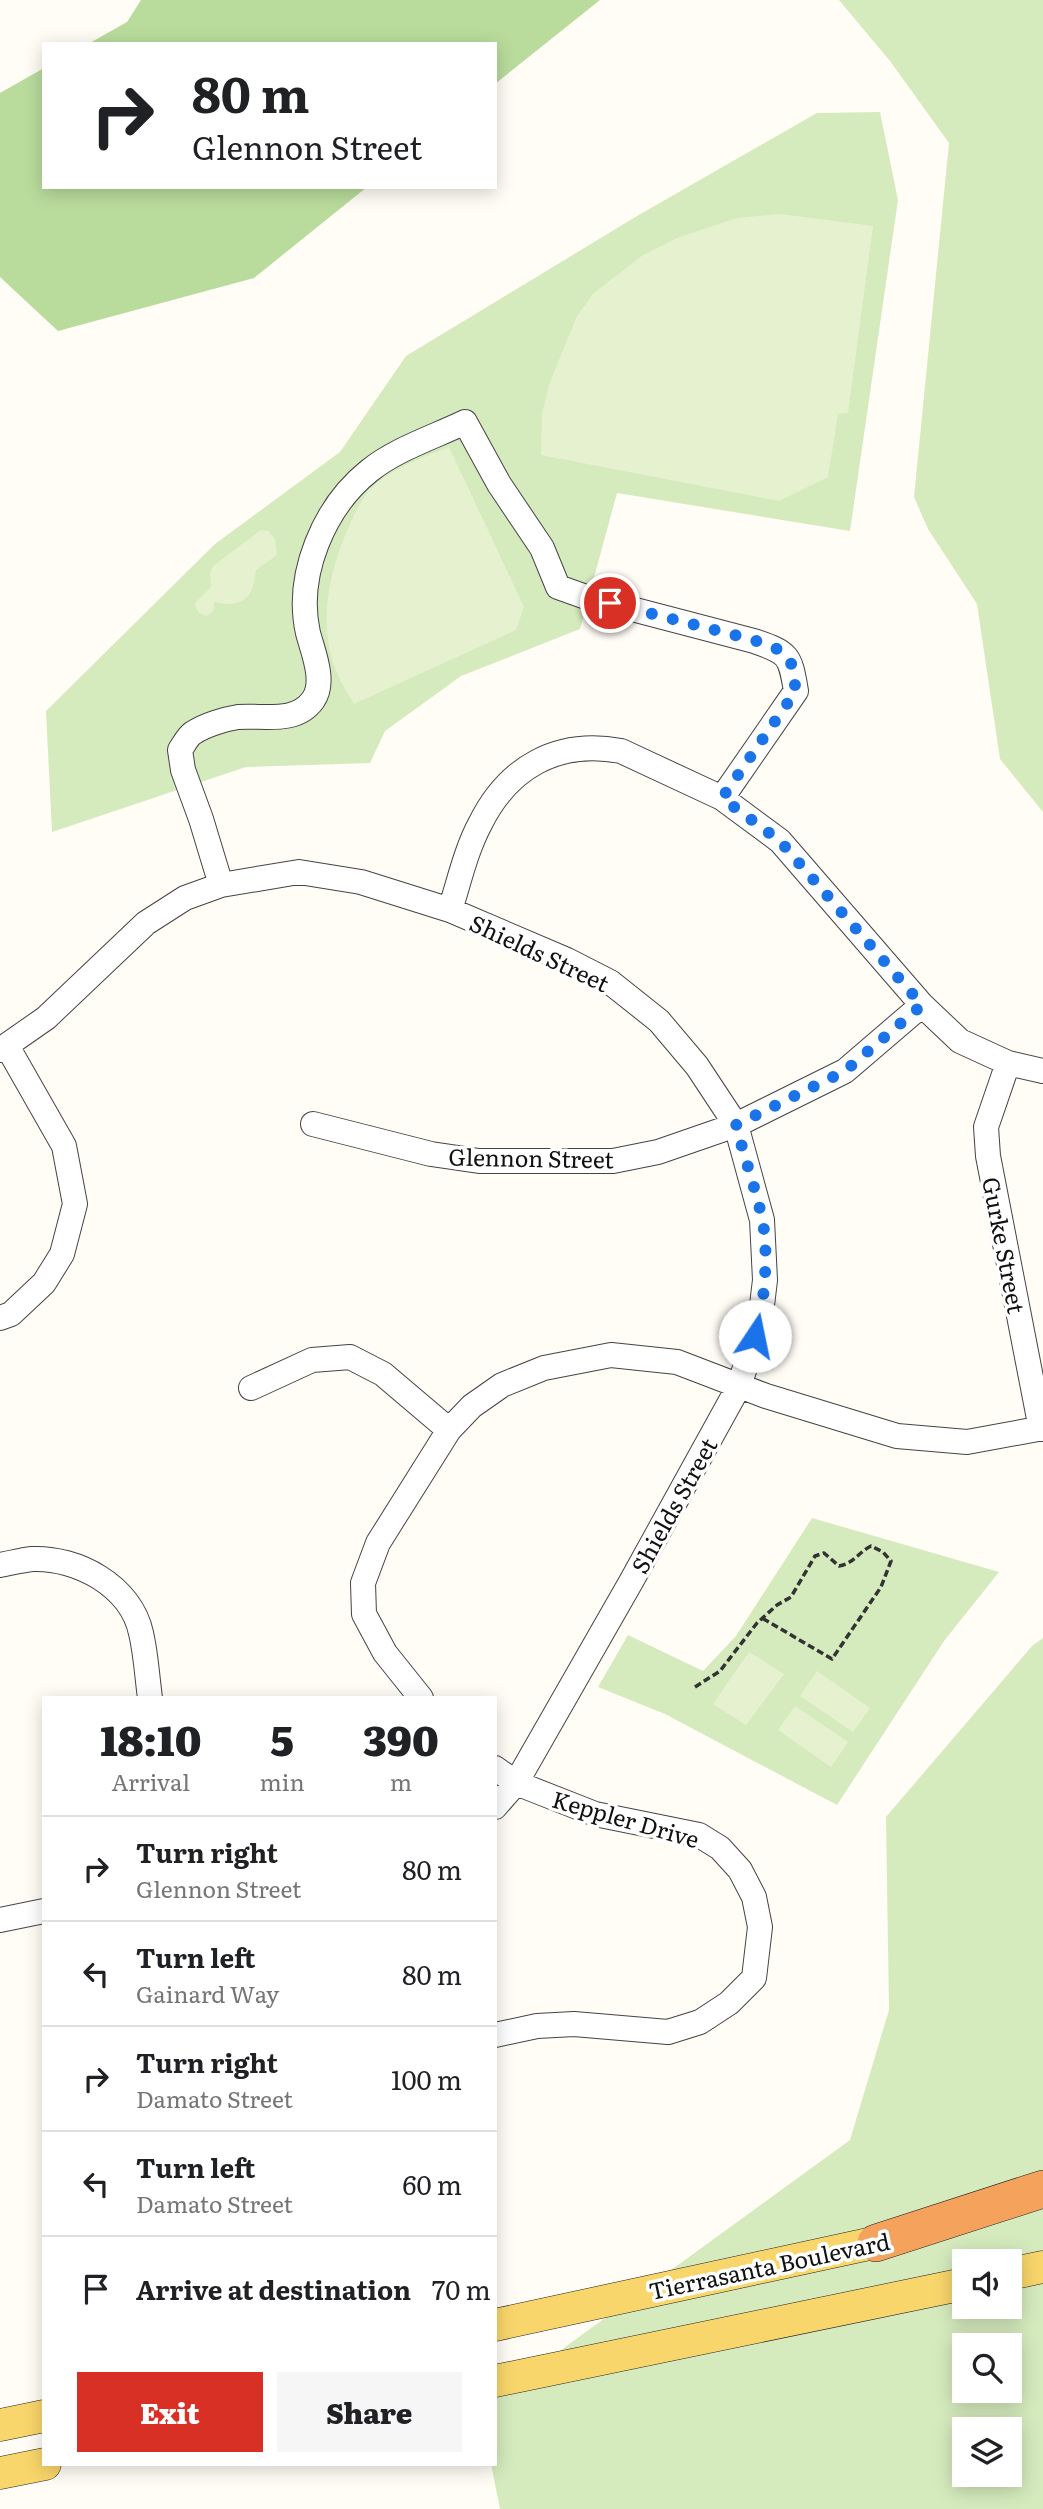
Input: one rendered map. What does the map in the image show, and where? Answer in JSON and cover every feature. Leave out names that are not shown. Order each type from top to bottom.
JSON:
[{"type":"highway","points":[[876,2243],[1043,2189]]},
{"type":"main road","name":"Tierrasanta Boulevard","points":[[497,2325],[1043,2207]]},
{"type":"main road","points":[[1022,2271],[1043,2267]]},
{"type":"main road","points":[[497,2381],[952,2286]]},
{"type":"main road","points":[[0,2425],[42,2416]]},
{"type":"main road","points":[[0,2473],[42,2465]]},
{"type":"street","points":[[221,885],[183,770],[180,750],[191,734],[216,723],[237,717],[269,718],[298,714],[314,699],[320,681],[306,622],[307,586],[314,547],[332,514],[350,489],[370,470],[392,456],[465,422],[499,485],[541,548],[558,587],[586,597],[754,640],[780,650],[791,663],[796,691],[722,798]]},
{"type":"street","points":[[450,910],[479,825],[513,777],[563,750],[605,748],[621,751],[722,798],[780,841],[922,1005],[960,1041],[1008,1063],[1043,1071]]},
{"type":"street","name":"Shields Street","points":[[4,1048],[46,1017],[146,923],[185,898],[221,885],[299,872],[361,882],[450,910],[567,960],[610,982],[659,1021],[697,1066],[736,1125],[762,1220],[765,1280],[760,1321],[739,1386],[516,1783],[497,1805]]},
{"type":"street","name":"Glennon Street","points":[[313,1124],[431,1154],[480,1161],[613,1161],[658,1152],[736,1125],[845,1071],[922,1005]]},
{"type":"street","points":[[0,1318],[11,1314],[44,1283],[62,1254],[75,1204],[64,1146],[4,1048]]},
{"type":"street","name":"Gurke Street","points":[[1008,1063],[986,1127],[988,1156],[1042,1428]]},
{"type":"street","points":[[419,1696],[385,1653],[364,1614],[363,1583],[378,1543],[449,1430],[471,1406],[502,1385],[544,1368],[611,1355],[677,1362],[739,1386],[897,1436],[967,1442],[1042,1428]]},
{"type":"street","points":[[251,1388],[312,1360],[350,1357],[383,1374],[449,1430]]},
{"type":"street","points":[[0,1565],[32,1559],[63,1562],[88,1571],[115,1590],[135,1616],[141,1631],[150,1696]]},
{"type":"street","name":"Keppler Drive","points":[[497,1769],[516,1783],[595,1814],[699,1835],[720,1848],[740,1870],[754,1897],[760,1927],[754,1978],[729,2003],[692,2025],[668,2032],[574,2024],[549,2025],[497,2035]]},
{"type":"street","points":[[0,1920],[42,1912]]},
{"type":"path","points":[[695,1687],[720,1671],[762,1618],[791,1597],[815,1556],[824,1553],[839,1566],[847,1565],[860,1551],[871,1546],[883,1552],[891,1561],[881,1587],[832,1658],[762,1618]]},
{"type":"green space","points":[[141,0],[600,0],[497,82],[497,42],[92,42],[127,22]]},
{"type":"green space","points":[[839,0],[1043,0],[1043,812],[1000,759],[977,604],[928,529],[914,497],[949,143],[890,61]]},
{"type":"green space","points":[[42,69],[42,189],[365,189],[254,278],[58,331],[0,277],[0,93]]},
{"type":"green space","points":[[880,112],[898,200],[850,531],[617,493],[580,629],[461,676],[385,731],[370,763],[246,767],[52,832],[46,711],[215,544],[340,452],[406,356],[637,216],[817,113]]},
{"type":"green space","points":[[780,214],[873,226],[848,413],[838,414],[828,477],[779,501],[541,455],[542,413],[550,382],[577,316],[594,293],[643,255],[677,238],[737,218]]},
{"type":"green space","points":[[449,447],[524,607],[516,630],[354,704],[338,675],[328,639],[328,601],[341,546],[357,510],[372,487],[402,467]]},
{"type":"green space","points":[[261,530],[268,531],[275,539],[277,555],[256,570],[249,594],[245,599],[232,604],[214,602],[213,612],[206,616],[199,612],[195,603],[211,587],[210,573],[213,566]]},
{"type":"green space","points":[[812,1518],[999,1572],[944,1641],[837,1805],[665,1714],[598,1687],[628,1635],[703,1671],[736,1636]]},
{"type":"green space","points":[[1043,1638],[1043,2509],[500,2509],[491,2466],[497,2466],[497,2397],[850,2140],[889,2010],[886,1817],[1032,1646]]},
{"type":"green space","points":[[749,1652],[784,1674],[746,1725],[713,1704]]},
{"type":"green space","points":[[817,1671],[870,1708],[853,1732],[800,1696]]},
{"type":"green space","points":[[795,1706],[848,1742],[831,1767],[778,1730]]},
{"type":"route","points":[[610,603],[754,640],[780,650],[791,663],[796,691],[722,798],[780,841],[922,1005],[845,1071],[736,1125],[762,1220],[765,1280],[760,1321],[755,1336]]}]
